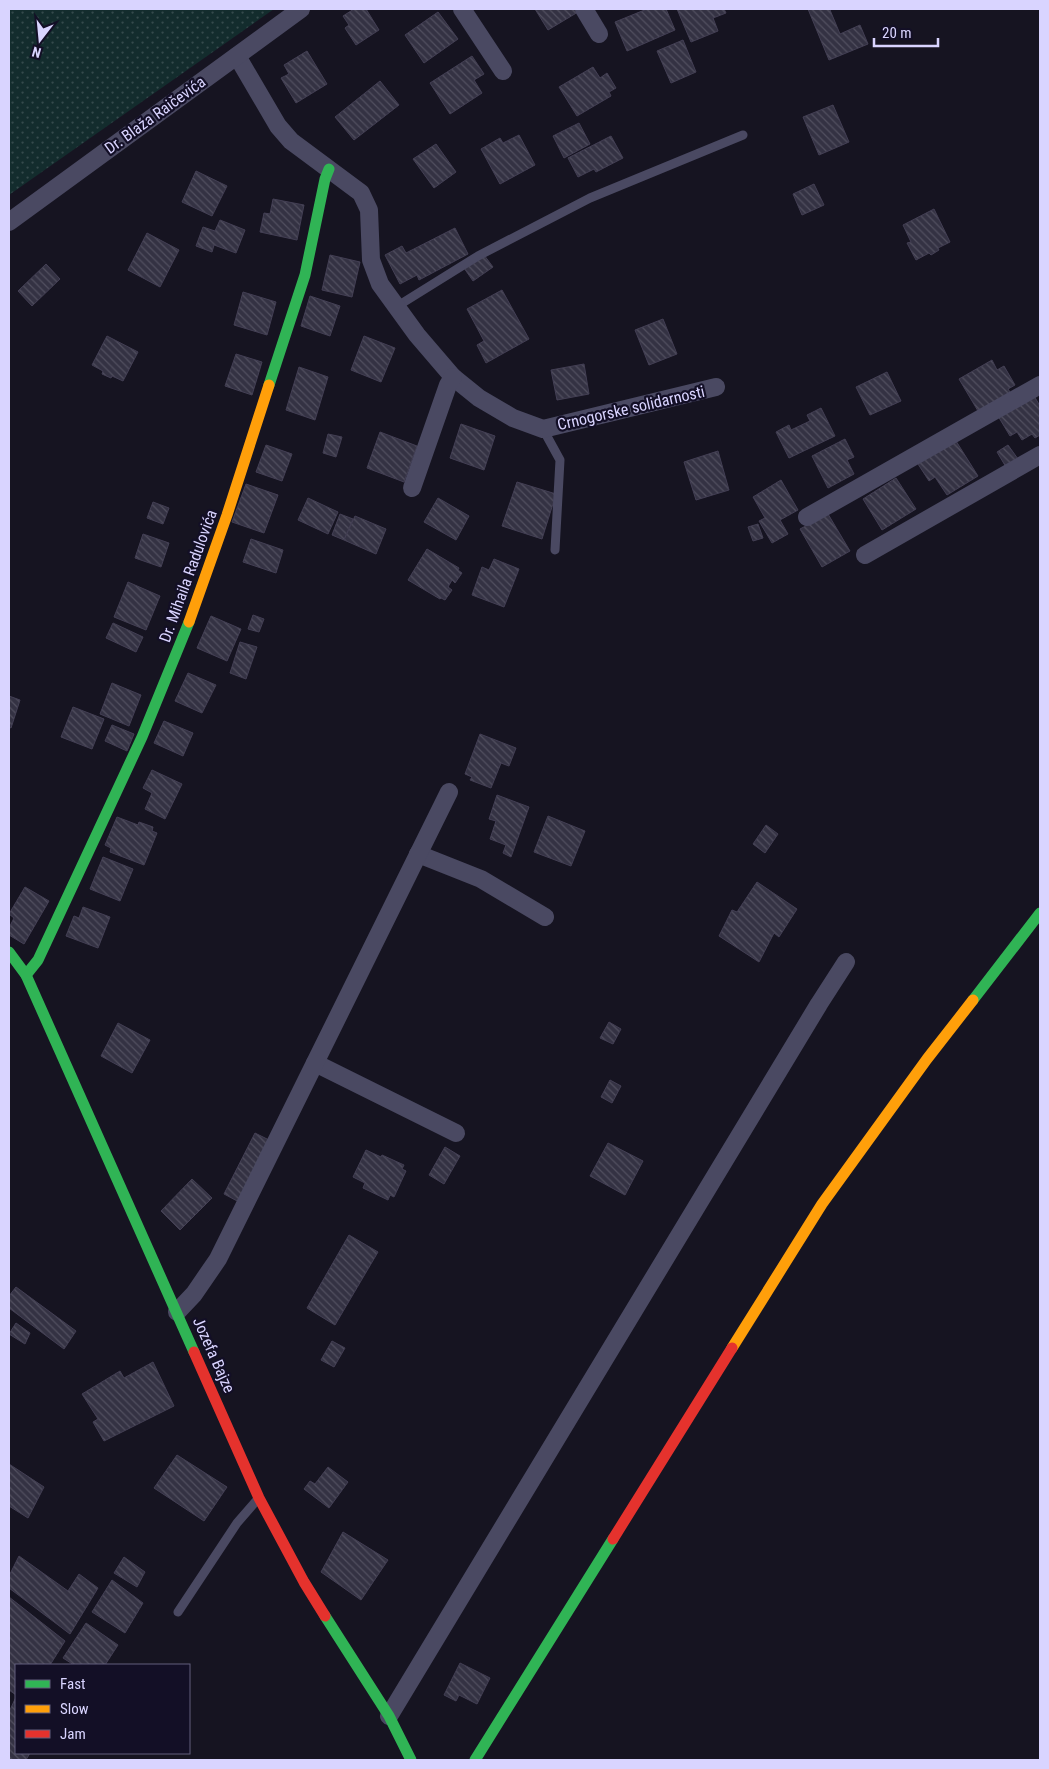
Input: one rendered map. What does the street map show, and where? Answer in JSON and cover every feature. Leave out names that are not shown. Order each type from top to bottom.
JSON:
[{"type":"street","name":"Dr. Blaža Raičevića","points":[[9,222],[301,9]]},
{"type":"street","points":[[462,9],[503,71]]},
{"type":"street","points":[[584,9],[599,34]]},
{"type":"street","name":"Crnogorske solidarnosti","points":[[237,56],[278,126],[291,141],[356,188],[365,198],[369,210],[370,250],[374,270],[380,284],[417,335],[452,377],[494,408],[513,418],[543,429],[716,387]]},
{"type":"street","name":"Dr. Mihaila Radulovića","points":[[26,975],[33,968],[42,951],[142,737],[182,641],[230,506],[305,275],[323,186],[329,169]]},
{"type":"street","points":[[412,488],[452,377]]},
{"type":"street","points":[[807,517],[1040,385]]},
{"type":"street","points":[[865,555],[1040,455]]},
{"type":"street","points":[[177,1312],[194,1294],[218,1259],[448,792]]},
{"type":"street","points":[[418,854],[480,879],[545,917]]},
{"type":"street","points":[[476,1760],[822,1204],[927,1059],[1040,912]]},
{"type":"street","name":"Jozefa Bajze","points":[[9,952],[26,975],[259,1498],[304,1582],[389,1716],[411,1760]]},
{"type":"street","points":[[389,1716],[846,962]]},
{"type":"street","points":[[314,1063],[456,1133]]},
{"type":"lane","points":[[396,307],[478,256],[590,198],[744,135]]},
{"type":"lane","points":[[543,429],[560,460],[555,550]]},
{"type":"lane","points":[[178,1612],[237,1523],[259,1498]]},
{"type":"green space","points":[[9,9],[274,9],[9,195]]},
{"type":"building","points":[[354,9],[366,9],[379,30],[356,45],[345,28],[349,25],[343,16]]},
{"type":"building","points":[[535,9],[576,9],[578,12],[548,30]]},
{"type":"building","points":[[647,9],[666,9],[675,30],[627,51],[615,22]]},
{"type":"building","points":[[677,9],[724,9],[726,13],[713,18],[718,31],[691,42]]},
{"type":"building","points":[[808,9],[833,9],[830,10],[840,34],[860,25],[868,44],[829,60]]},
{"type":"building","points":[[438,12],[458,39],[424,63],[405,35]]},
{"type":"building","points":[[683,40],[696,72],[671,83],[657,51]]},
{"type":"building","points":[[307,51],[327,84],[296,103],[281,78],[289,74],[284,65]]},
{"type":"building","points":[[472,56],[484,74],[474,80],[482,93],[450,114],[430,83]]},
{"type":"building","points":[[593,67],[600,78],[607,73],[616,88],[609,92],[611,96],[577,116],[559,87]]},
{"type":"building","points":[[380,81],[399,105],[354,140],[335,117]]},
{"type":"building","points":[[833,105],[849,142],[819,155],[803,117]]},
{"type":"building","points":[[579,123],[590,144],[564,158],[553,136]]},
{"type":"building","points":[[519,135],[535,165],[500,184],[481,149],[500,138],[503,143]]},
{"type":"building","points":[[611,136],[623,158],[596,172],[594,169],[578,177],[568,158]]},
{"type":"building","points":[[436,144],[456,172],[434,188],[413,159]]},
{"type":"building","points":[[196,171],[227,186],[212,216],[182,202]]},
{"type":"building","points":[[814,184],[824,205],[802,215],[793,194]]},
{"type":"building","points":[[273,199],[304,205],[297,240],[260,232],[264,213],[270,214]]},
{"type":"building","points":[[934,209],[950,242],[938,248],[939,250],[931,255],[929,253],[916,260],[907,243],[911,242],[903,225]]},
{"type":"building","points":[[220,220],[245,230],[236,253],[214,245],[212,252],[196,246],[203,227],[215,231]]},
{"type":"building","points":[[455,228],[468,254],[419,280],[417,275],[400,284],[385,255],[402,246],[406,253]]},
{"type":"building","points":[[147,233],[179,250],[160,287],[128,270]]},
{"type":"building","points":[[330,255],[360,262],[352,297],[322,290]]},
{"type":"building","points":[[484,255],[493,267],[473,281],[464,268]]},
{"type":"building","points":[[46,264],[60,279],[32,306],[18,291]]},
{"type":"building","points":[[502,290],[529,339],[486,363],[477,345],[484,341],[467,309]]},
{"type":"building","points":[[243,292],[276,302],[267,335],[234,325]]},
{"type":"building","points":[[310,296],[340,306],[330,336],[301,326]]},
{"type":"building","points":[[663,319],[677,354],[649,365],[635,330]]},
{"type":"building","points":[[107,336],[138,352],[123,381],[102,374],[103,371],[92,365]]},
{"type":"building","points":[[364,336],[395,348],[381,382],[351,370]]},
{"type":"building","points":[[236,354],[262,362],[252,395],[225,386]]},
{"type":"building","points":[[992,360],[997,370],[1004,366],[1015,385],[1008,389],[1010,392],[978,411],[959,379]]},
{"type":"building","points":[[584,364],[589,394],[557,400],[551,370]]},
{"type":"building","points":[[299,367],[328,377],[315,420],[286,410]]},
{"type":"building","points":[[887,372],[901,401],[870,415],[856,387]]},
{"type":"building","points":[[1033,394],[1040,406],[1040,435],[1035,438],[1032,434],[1022,440],[1017,432],[1010,436],[998,416]]},
{"type":"building","points":[[821,408],[835,436],[789,458],[776,432],[789,425],[791,430],[810,421],[807,415]]},
{"type":"building","points":[[461,424],[495,436],[484,470],[450,458]]},
{"type":"building","points":[[380,432],[417,446],[404,482],[367,468]]},
{"type":"building","points":[[328,434],[342,437],[336,457],[323,453]]},
{"type":"building","points":[[845,439],[854,457],[847,460],[854,474],[828,488],[812,456]]},
{"type":"building","points":[[956,441],[978,476],[947,495],[935,477],[929,481],[918,464]]},
{"type":"building","points":[[266,445],[292,454],[282,481],[256,472]]},
{"type":"building","points":[[1008,445],[1018,459],[1006,467],[997,452]]},
{"type":"building","points":[[718,451],[729,490],[696,500],[684,462]]},
{"type":"building","points":[[896,478],[916,509],[882,530],[863,499]]},
{"type":"building","points":[[781,480],[798,510],[780,520],[788,534],[772,543],[759,521],[765,518],[753,497]]},
{"type":"building","points":[[517,482],[556,494],[542,539],[502,526]]},
{"type":"building","points":[[246,484],[278,495],[264,533],[232,522]]},
{"type":"building","points":[[308,498],[338,512],[328,534],[298,520]]},
{"type":"building","points":[[438,498],[469,516],[456,540],[424,522]]},
{"type":"building","points":[[153,502],[169,508],[163,524],[147,518]]},
{"type":"building","points":[[340,514],[353,519],[344,540],[332,535]]},
{"type":"building","points":[[828,514],[850,551],[822,567],[800,529]]},
{"type":"building","points":[[355,516],[386,529],[376,554],[344,540]]},
{"type":"building","points":[[758,524],[763,538],[753,541],[748,527]]},
{"type":"building","points":[[143,534],[169,543],[161,567],[135,558]]},
{"type":"building","points":[[251,539],[283,550],[276,573],[243,562]]},
{"type":"building","points":[[427,549],[459,568],[458,570],[462,573],[455,583],[452,580],[448,587],[452,590],[445,600],[408,580]]},
{"type":"building","points":[[494,559],[519,569],[504,607],[472,595],[482,567],[489,570]]},
{"type":"building","points":[[128,582],[160,596],[146,630],[114,617]]},
{"type":"building","points":[[253,615],[264,619],[259,632],[248,629]]},
{"type":"building","points":[[211,616],[241,629],[227,661],[197,648]]},
{"type":"building","points":[[113,623],[143,637],[136,652],[106,638]]},
{"type":"building","points":[[240,642],[257,647],[246,679],[230,673]]},
{"type":"building","points":[[188,673],[216,685],[202,713],[175,701]]},
{"type":"building","points":[[112,683],[141,695],[129,726],[100,714]]},
{"type":"building","points":[[9,696],[20,700],[11,728],[9,727]]},
{"type":"building","points":[[73,707],[104,719],[92,749],[61,737]]},
{"type":"building","points":[[164,721],[193,733],[183,756],[154,743]]},
{"type":"building","points":[[112,725],[134,734],[127,751],[105,741]]},
{"type":"building","points":[[480,734],[516,748],[509,766],[501,763],[491,788],[470,780],[472,777],[465,774]]},
{"type":"building","points":[[152,770],[182,784],[165,819],[145,809],[152,793],[143,788]]},
{"type":"building","points":[[497,795],[529,807],[511,857],[503,853],[506,845],[490,839],[496,821],[489,819]]},
{"type":"building","points":[[548,816],[585,831],[571,866],[534,852]]},
{"type":"building","points":[[117,817],[138,825],[139,822],[153,827],[152,831],[157,833],[144,865],[110,852],[111,848],[105,845]]},
{"type":"building","points":[[766,825],[778,834],[765,853],[753,844]]},
{"type":"building","points":[[103,857],[133,869],[120,901],[90,889]]},
{"type":"building","points":[[757,882],[797,909],[779,937],[774,933],[759,962],[719,936],[732,910],[737,912]]},
{"type":"building","points":[[25,887],[49,901],[24,944],[9,935],[9,928],[14,918],[9,914]]},
{"type":"building","points":[[83,907],[110,917],[98,948],[66,936],[74,916],[79,918]]},
{"type":"building","points":[[609,1022],[621,1029],[613,1044],[600,1038]]},
{"type":"building","points":[[118,1023],[150,1040],[132,1073],[101,1056]]},
{"type":"building","points":[[610,1080],[621,1086],[612,1103],[601,1097]]},
{"type":"building","points":[[255,1133],[273,1142],[241,1203],[224,1194]]},
{"type":"building","points":[[608,1143],[643,1161],[625,1195],[590,1176]]},
{"type":"building","points":[[445,1147],[460,1156],[444,1184],[429,1175]]},
{"type":"building","points":[[366,1150],[404,1165],[402,1169],[406,1171],[394,1197],[390,1195],[388,1200],[363,1188],[365,1183],[353,1177]]},
{"type":"building","points":[[192,1179],[212,1198],[180,1230],[161,1211]]},
{"type":"building","points":[[349,1235],[378,1252],[335,1325],[307,1308]]},
{"type":"building","points":[[16,1287],[76,1331],[64,1349],[9,1308],[9,1296]]},
{"type":"building","points":[[16,1323],[30,1333],[25,1344],[9,1334]]},
{"type":"building","points":[[332,1341],[345,1348],[334,1367],[321,1360]]},
{"type":"building","points":[[153,1362],[174,1406],[104,1441],[93,1422],[98,1419],[82,1394],[120,1371],[124,1378]]},
{"type":"building","points":[[177,1455],[227,1487],[204,1521],[154,1488]]},
{"type":"building","points":[[9,1464],[44,1487],[28,1518],[9,1506]]},
{"type":"building","points":[[328,1467],[348,1482],[329,1508],[304,1489],[310,1481],[315,1484]]},
{"type":"building","points":[[343,1532],[388,1560],[361,1600],[321,1572]]},
{"type":"building","points":[[19,1556],[68,1591],[79,1574],[98,1588],[70,1634],[9,1588],[9,1576]]},
{"type":"building","points":[[124,1557],[145,1572],[137,1587],[114,1573]]},
{"type":"building","points":[[112,1580],[143,1603],[125,1633],[92,1612]]},
{"type":"building","points":[[9,1597],[65,1641],[51,1664],[15,1664],[15,1694],[9,1690]]},
{"type":"building","points":[[86,1623],[118,1645],[106,1664],[72,1664],[63,1658]]},
{"type":"building","points":[[460,1663],[490,1678],[477,1704],[459,1695],[456,1701],[444,1695]]},
{"type":"building","points":[[15,1699],[15,1754],[29,1754],[26,1760],[9,1760],[9,1712]]},
{"type":"traffic: fast","points":[[269,385],[305,275],[325,179],[329,169]]},
{"type":"traffic: fast","points":[[26,975],[38,960],[142,737],[189,622]]},
{"type":"traffic: fast","points":[[973,1000],[1040,913]]},
{"type":"traffic: fast","points":[[9,952],[26,975],[194,1352]]},
{"type":"traffic: fast","points":[[475,1760],[613,1539]]},
{"type":"traffic: fast","points":[[325,1616],[389,1716],[411,1760]]},
{"type":"traffic: slow","points":[[189,622],[227,515],[269,385]]},
{"type":"traffic: slow","points":[[732,1348],[822,1204],[927,1059],[973,1000]]},
{"type":"traffic: jam","points":[[613,1539],[732,1348]]},
{"type":"traffic: jam","points":[[194,1352],[259,1498],[304,1582],[325,1616]]}]
